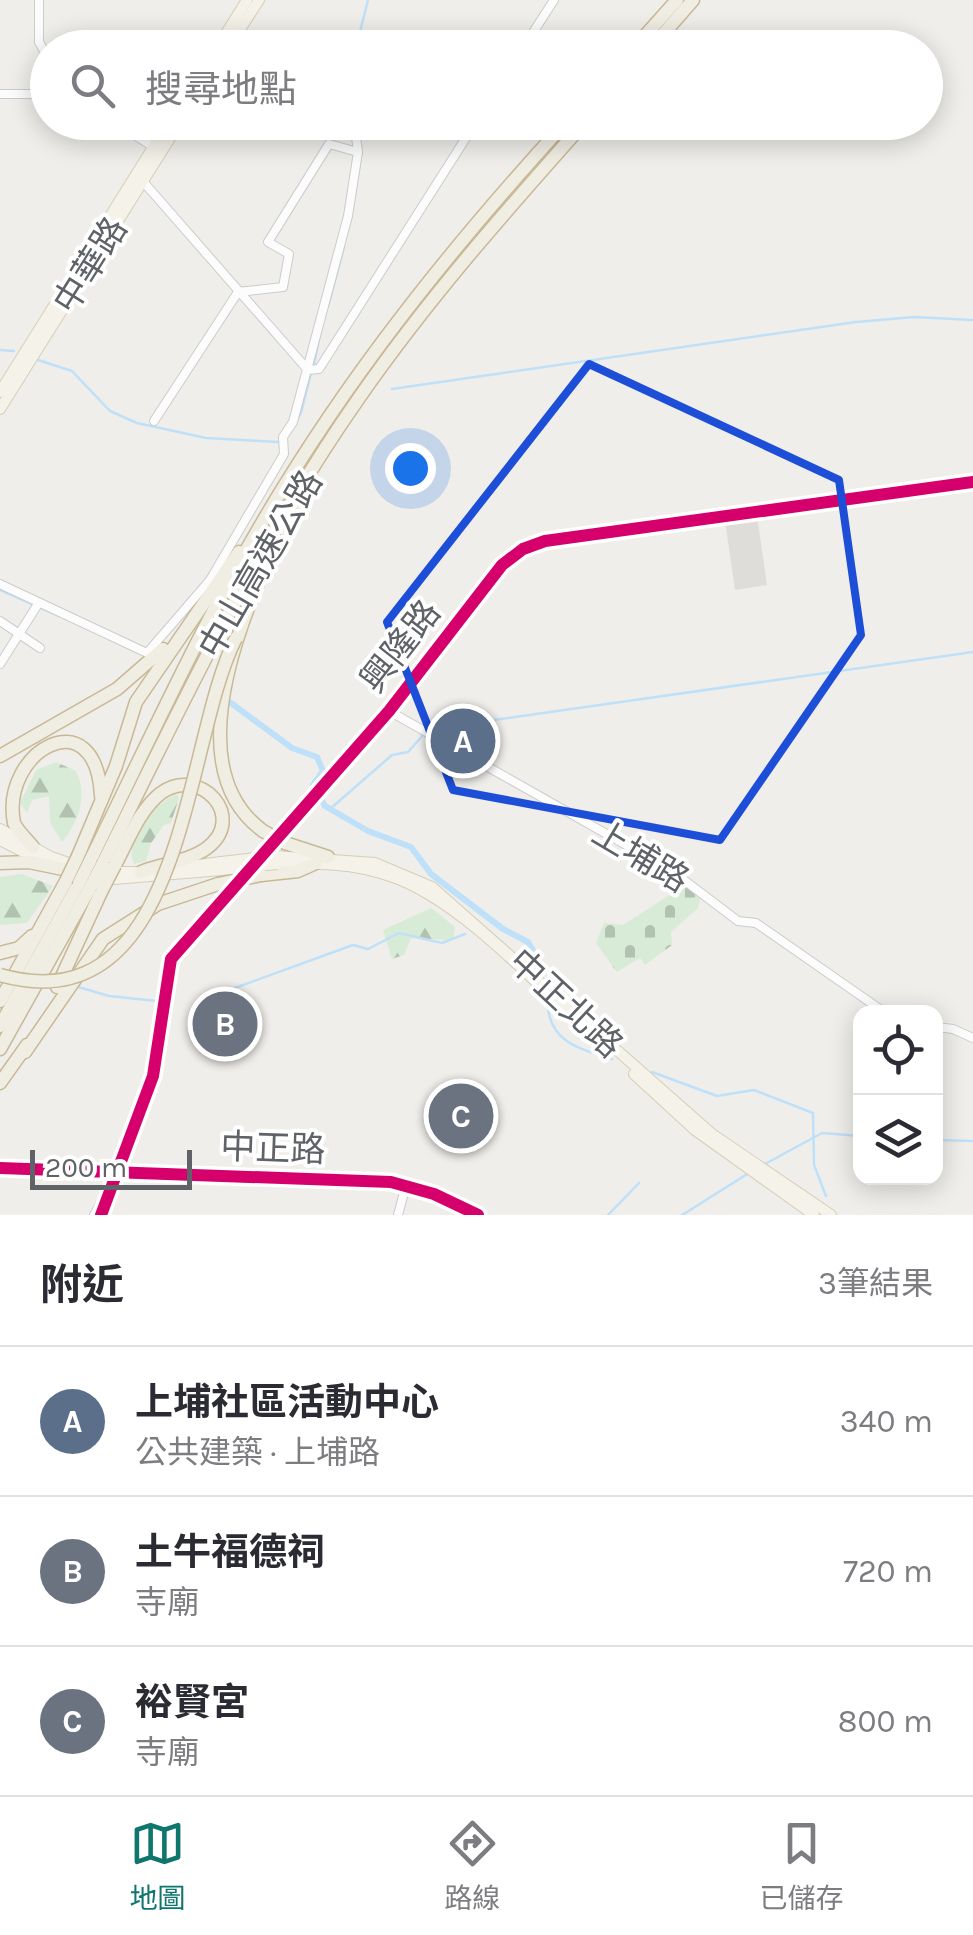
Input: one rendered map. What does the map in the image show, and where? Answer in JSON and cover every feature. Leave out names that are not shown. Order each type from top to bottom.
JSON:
[{"type":"highway","points":[[650,30],[677,0]]},
{"type":"highway","points":[[668,30],[694,0]]},
{"type":"highway","name":"中山高速公路","points":[[97,861],[202,634],[280,492],[399,317],[551,140]]},
{"type":"highway","name":"中山高速公路","points":[[0,1026],[80,882],[97,861],[223,624],[349,413],[414,322],[569,140]]},
{"type":"highway","points":[[102,801],[136,702],[280,492]]},
{"type":"highway","points":[[0,975],[33,980],[74,975],[110,957],[134,932],[176,843],[236,638],[291,508]]},
{"type":"highway","points":[[0,756],[117,689],[157,656],[204,602]]},
{"type":"highway","points":[[236,638],[222,722],[224,772],[238,806],[263,831],[322,860]]},
{"type":"highway","points":[[33,847],[14,824],[10,786],[20,764],[36,748],[57,741],[87,752],[100,774],[97,861]]},
{"type":"highway","points":[[0,953],[19,948],[162,792],[188,785],[214,795],[221,805],[223,823],[209,846],[141,872]]},
{"type":"highway","points":[[0,1084],[103,939],[158,904],[220,872],[261,875],[298,870],[322,860]]},
{"type":"highway","points":[[0,863],[29,862],[80,882]]},
{"type":"highway","points":[[25,1052],[80,882]]},
{"type":"highway","name":"中山高速公路","points":[[0,1049],[80,882]]},
{"type":"highway","points":[[0,1001],[40,927]]},
{"type":"main road","points":[[228,30],[247,0]]},
{"type":"main road","points":[[240,30],[259,0]]},
{"type":"main road","name":"中華路","points":[[158,149],[162,140]]},
{"type":"main road","name":"中華路","points":[[0,408],[165,140]]},
{"type":"main road","name":"中華路","points":[[0,392],[140,178]]},
{"type":"main road","points":[[0,830],[91,870],[220,872]]},
{"type":"main road","points":[[0,840],[80,882],[220,872]]},
{"type":"main road","name":"中正北路","points":[[220,872],[276,860],[322,860],[388,867],[444,894],[744,1164],[814,1215]]},
{"type":"main road","name":"中正路","points":[[0,1168],[406,1185],[478,1215]]},
{"type":"main road","name":"中正北路","points":[[764,1178],[830,1215]]},
{"type":"street","points":[[39,0],[39,30]]},
{"type":"street","points":[[535,30],[554,0]]},
{"type":"street","points":[[0,94],[30,94]]},
{"type":"street","points":[[143,140],[158,149]]},
{"type":"street","points":[[0,584],[36,608],[147,653],[210,580],[284,454],[283,437],[293,422],[340,257],[358,152],[356,140]]},
{"type":"street","points":[[140,178],[308,370],[319,370],[465,140]]},
{"type":"street","points":[[238,292],[283,287],[289,254],[268,242],[329,144],[358,152]]},
{"type":"street","points":[[154,421],[238,292]]},
{"type":"street","name":"興隆路","points":[[98,1215],[120,1172],[153,1076],[171,959],[389,711],[502,565],[538,543],[973,482]]},
{"type":"street","points":[[0,664],[36,608]]},
{"type":"street","points":[[0,621],[40,648]]},
{"type":"street","name":"上埔路","points":[[389,711],[681,877],[738,921],[756,923],[874,1005]]},
{"type":"street","points":[[943,1028],[953,1028],[973,1038]]},
{"type":"street","points":[[398,1215],[406,1185]]},
{"type":"highlighted area","points":[[589,364],[839,480],[861,635],[720,840],[453,790],[387,622]]},
{"type":"shaded area","points":[[757,516],[767,585],[735,590],[725,521]]},
{"type":"green space","points":[[56,762],[76,771],[81,789],[77,817],[62,842],[50,822],[49,796],[32,800],[27,813],[20,803],[36,770]]},
{"type":"green space","points":[[176,794],[179,798],[171,823],[164,825],[151,843],[146,861],[134,864],[133,844],[143,823]]},
{"type":"green space","points":[[22,874],[53,886],[27,923],[0,925],[0,877]]},
{"type":"green space","points":[[687,884],[701,895],[698,908],[671,932],[672,945],[645,965],[640,958],[617,972],[596,943],[604,923],[623,925]]},
{"type":"green space","points":[[431,908],[455,927],[453,940],[411,938],[404,955],[392,959],[383,930]]},
{"type":"waterway","points":[[360,30],[368,0]]},
{"type":"waterway","points":[[359,171],[360,140]]},
{"type":"waterway","points":[[328,307],[344,247]]},
{"type":"waterway","points":[[392,389],[856,322],[914,317],[973,320]]},
{"type":"waterway","points":[[314,365],[320,334]]},
{"type":"waterway","points":[[0,350],[14,351]]},
{"type":"waterway","points":[[38,360],[72,371],[110,411],[137,423],[206,438],[278,442]]},
{"type":"waterway","points":[[285,438],[301,413],[311,373]]},
{"type":"waterway","points":[[0,590],[59,616]]},
{"type":"waterway","points":[[430,729],[973,652]]},
{"type":"waterway","points":[[231,703],[292,748],[317,757],[323,771],[313,785],[325,806],[368,831],[411,847],[431,874],[503,929],[528,942],[545,971]]},
{"type":"waterway","points":[[330,809],[392,755],[408,752],[424,734]]},
{"type":"waterway","points":[[232,989],[353,945],[368,949],[399,933],[442,943],[465,934]]},
{"type":"waterway","points":[[75,986],[109,996],[157,1001]]},
{"type":"waterway","points":[[548,1007],[550,1019],[562,1037],[612,1059]]},
{"type":"waterway","points":[[652,1072],[717,1096],[754,1090],[813,1113],[814,1165],[826,1196]]},
{"type":"waterway","points":[[765,1164],[822,1133],[853,1135]]},
{"type":"waterway","points":[[943,1140],[973,1141]]},
{"type":"waterway","points":[[682,1215],[749,1173]]},
{"type":"waterway","points":[[608,1215],[639,1183]]},
{"type":"cycle path","points":[[101,1215],[153,1076],[171,959],[389,711],[502,565],[523,549],[545,541],[973,482]]},
{"type":"cycle path","points":[[0,1168],[391,1182],[434,1194],[478,1215]]},
{"type":"place","name":"上埔社區活動中心","points":[[463,741]]},
{"type":"place","name":"土牛福德祠","points":[[225,1024]]},
{"type":"place","name":"裕賢宮","points":[[461,1116]]}]
